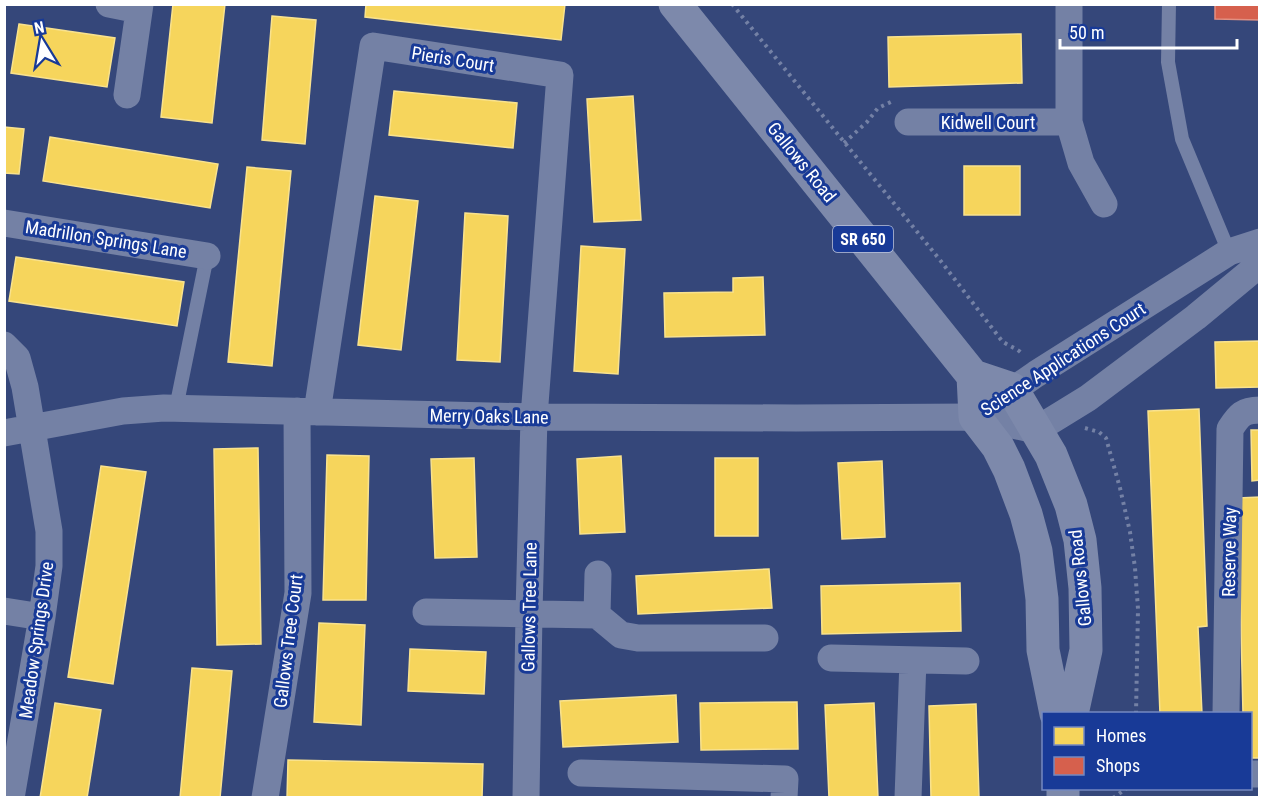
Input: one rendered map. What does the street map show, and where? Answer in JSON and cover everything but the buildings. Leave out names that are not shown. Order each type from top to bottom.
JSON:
[{"type":"main road","name":"Gallows Road","points":[[675,4],[973,376]]},
{"type":"main road","points":[[1024,382],[973,376],[975,417],[998,447],[1026,514],[1036,551],[1042,599],[1043,650],[1056,712]]},
{"type":"main road","name":"Gallows Road","points":[[1024,382],[1036,430],[1058,471],[1071,505],[1080,540],[1086,650],[1072,712]]},
{"type":"street","points":[[109,4],[139,7],[127,95]]},
{"type":"street","points":[[1069,4],[1069,122],[1081,163],[1104,204]]},
{"type":"street","name":"Pieris Court","points":[[308,412],[373,46],[560,75],[534,417]]},
{"type":"street","name":"Kidwell Court","points":[[908,122],[1069,122]]},
{"type":"street","name":"Madrillon Springs Lane","points":[[4,223],[207,256]]},
{"type":"street","name":"Science Applications Court","points":[[975,417],[1024,382],[1229,252],[1260,242]]},
{"type":"street","points":[[1036,430],[1088,398],[1196,317],[1260,264]]},
{"type":"street","name":"Meadow Springs Drive","points":[[4,345],[17,358],[25,387],[49,531],[49,566],[42,617],[11,798]]},
{"type":"street","name":"Merry Oaks Lane","points":[[4,433],[123,411],[176,408],[534,417],[975,417]]},
{"type":"street","name":"Reserve Way","points":[[1226,712],[1230,429],[1237,418],[1249,410],[1260,410]]},
{"type":"street","name":"Gallows Tree Court","points":[[265,798],[298,593],[308,412]]},
{"type":"street","name":"Gallows Tree Lane","points":[[526,798],[534,417]]},
{"type":"street","name":"Science Applications Court","points":[[975,417],[1036,430]]},
{"type":"street","points":[[597,615],[598,574]]},
{"type":"street","points":[[4,611],[42,617]]},
{"type":"street","points":[[426,612],[597,615],[621,634],[638,638],[765,639]]},
{"type":"street","points":[[831,658],[966,661]]},
{"type":"street","points":[[908,798],[913,660]]},
{"type":"street","points":[[581,773],[638,786],[785,779],[784,798]]},
{"type":"lane","points":[[1170,4],[1168,62],[1182,139],[1229,252]]},
{"type":"lane","points":[[176,408],[207,256]]},
{"type":"path","points":[[732,4],[940,260],[1002,341],[1020,351],[1024,382]]},
{"type":"path","points":[[844,143],[867,122],[878,108],[893,100],[906,100],[908,122]]},
{"type":"path","points":[[1067,410],[1084,428],[1099,432],[1106,438],[1120,488],[1130,532],[1138,609],[1136,712]]}]
